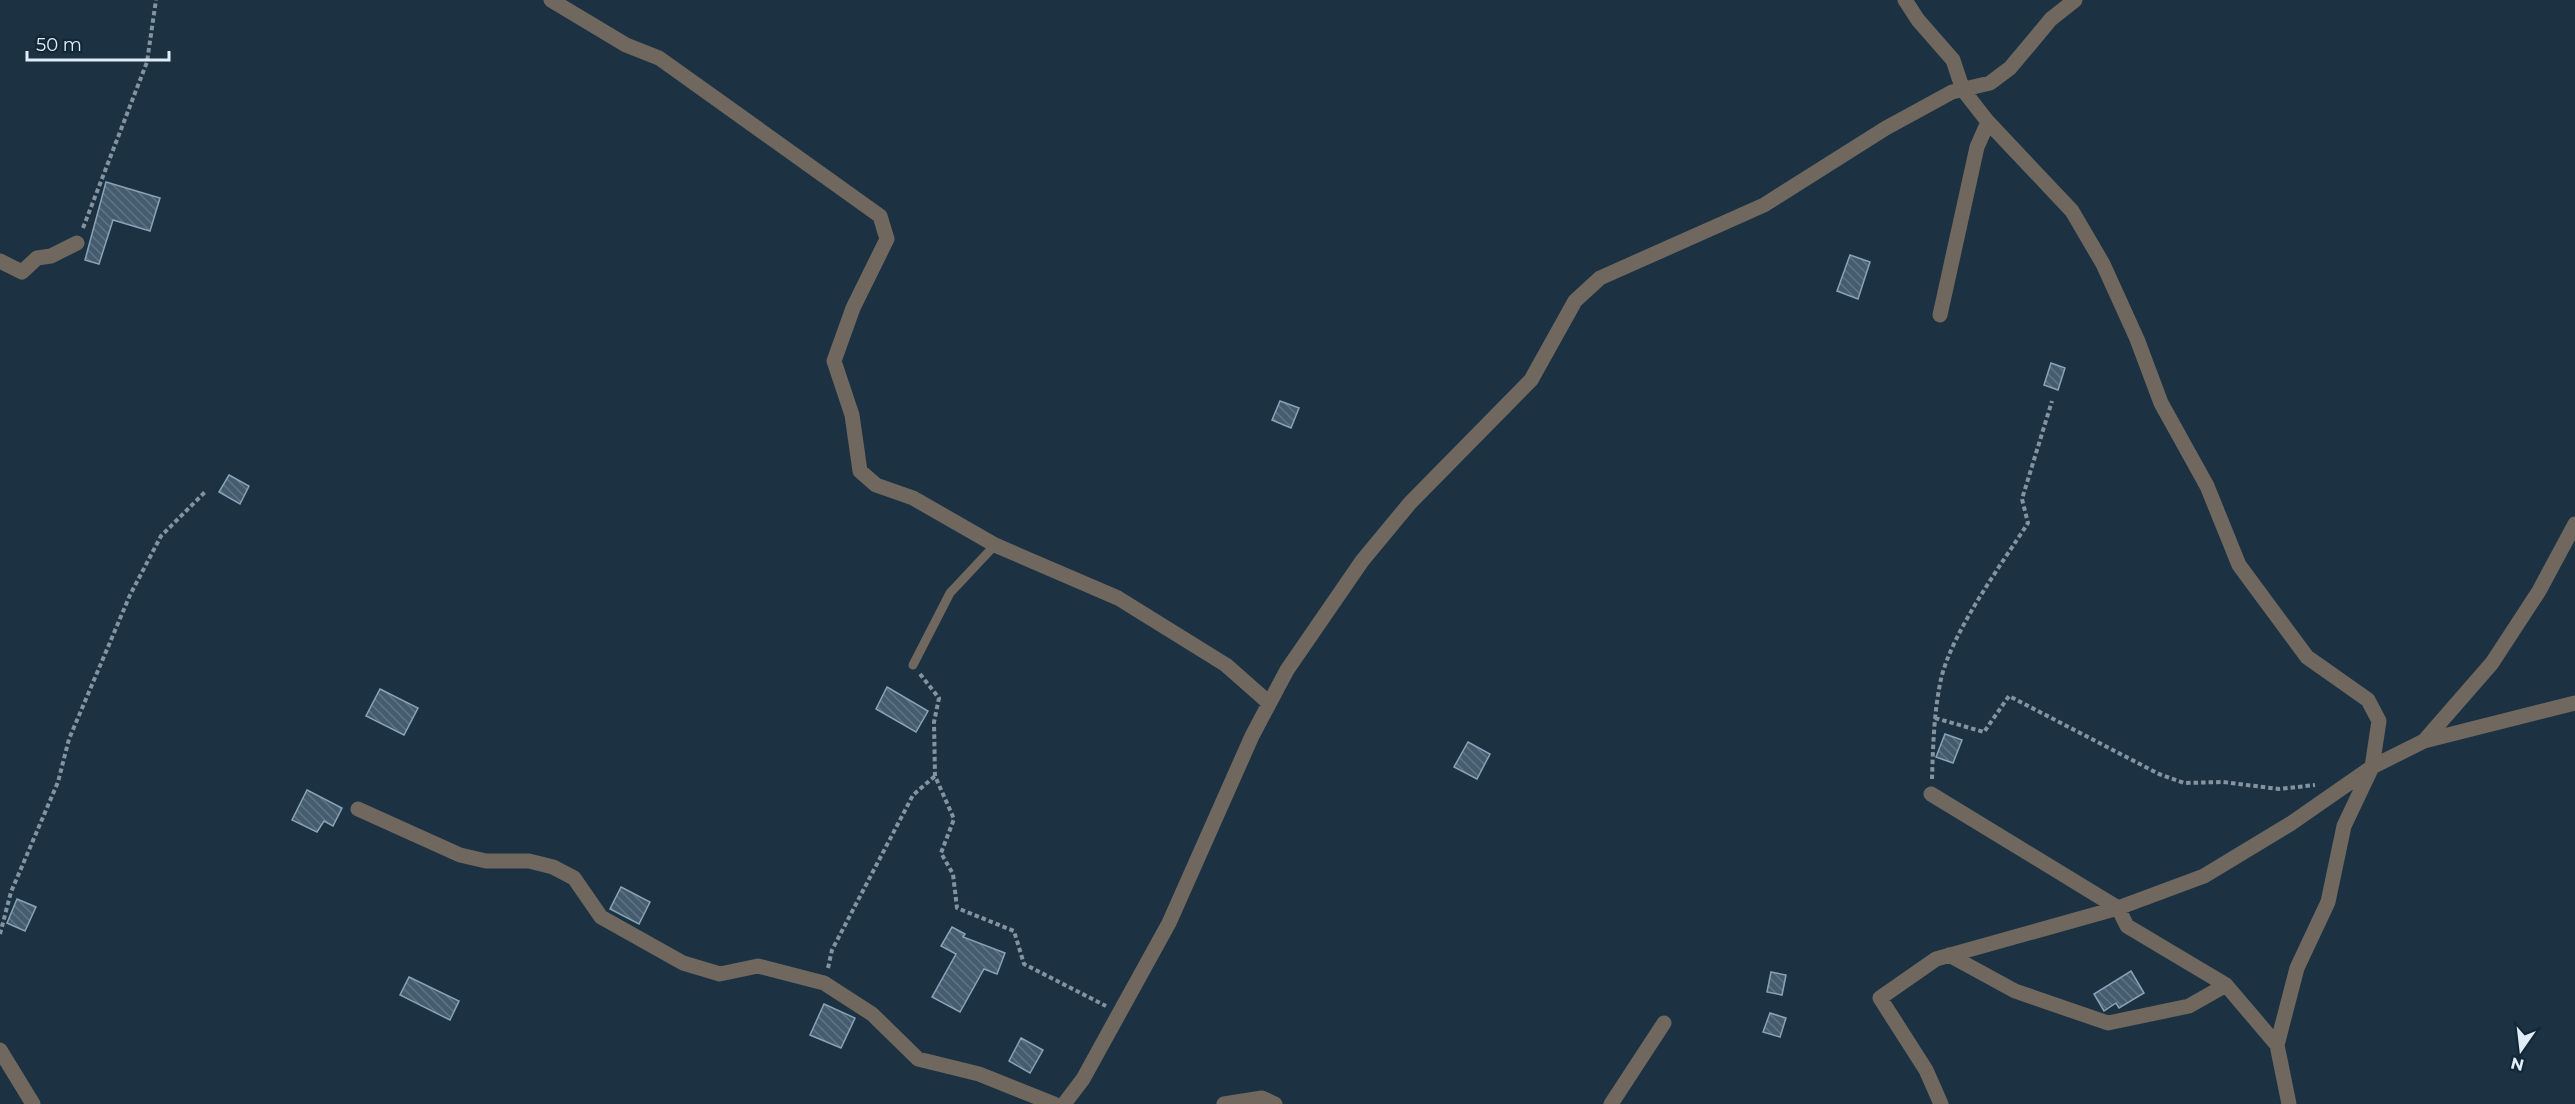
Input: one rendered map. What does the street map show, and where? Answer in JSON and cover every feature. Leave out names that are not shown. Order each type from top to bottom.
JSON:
[{"type":"street","points":[[551,0],[626,45],[659,58],[880,216],[887,239],[853,308],[834,361],[852,415],[860,471],[876,485],[913,498],[995,545],[1118,598],[1226,665],[1268,702]]},
{"type":"street","points":[[1905,0],[1918,20],[1953,60],[1963,90],[1988,122],[2072,211],[2103,264],[2137,339],[2161,403],[2207,486],[2239,565],[2307,657],[2368,700],[2379,721],[2372,767],[2344,826],[2328,902],[2297,968],[2277,1045],[2289,1104]]},
{"type":"street","points":[[1064,1104],[1083,1079],[1169,924],[1268,702],[1287,670],[1362,561],[1410,503],[1531,380],[1575,301],[1600,278],[1764,205],[1814,171],[1952,92],[1990,83],[2010,68],[2051,19],[2075,0]]},
{"type":"street","points":[[1940,315],[1977,147],[1988,122]]},
{"type":"street","points":[[0,261],[22,272],[37,258],[51,256],[77,243]]},
{"type":"street","points":[[2424,741],[2492,663],[2539,591],[2575,524]]},
{"type":"street","points":[[1941,1104],[1926,1070],[1880,998],[1936,959],[2118,908],[2205,876],[2290,824],[2372,767],[2424,741],[2575,703]]},
{"type":"street","points":[[1931,794],[2118,908],[2127,926],[2226,985],[2277,1045]]},
{"type":"street","points":[[358,809],[460,855],[486,861],[529,861],[553,867],[574,878],[601,917],[683,963],[720,974],[758,966],[824,983],[872,1014],[918,1059],[979,1074],[1054,1104]]},
{"type":"street","points":[[1949,955],[2015,991],[2108,1023],[2189,1006],[2226,985]]},
{"type":"street","points":[[1611,1104],[1664,1023]]},
{"type":"street","points":[[0,1050],[33,1104]]},
{"type":"street","points":[[1224,1104],[1262,1098],[1275,1104]]},
{"type":"lane","points":[[913,665],[950,593],[995,545]]},
{"type":"path","points":[[77,243],[147,62],[156,0]]},
{"type":"path","points":[[1931,794],[1935,718],[1941,678],[1952,647],[2028,524],[2022,499],[2052,401]]},
{"type":"path","points":[[0,934],[11,892],[58,782],[69,739],[129,595],[161,536],[206,491]]},
{"type":"path","points":[[913,665],[939,698],[934,722],[935,776],[954,819],[941,853],[953,874],[957,908],[1014,931],[1024,964],[1120,1013]]},
{"type":"path","points":[[1935,718],[1984,732],[2009,696],[2159,774],[2184,783],[2223,782],[2279,789],[2316,785],[2341,789]]},
{"type":"path","points":[[824,983],[832,950],[883,850],[913,795],[935,776]]},
{"type":"building","points":[[106,182],[160,198],[150,231],[113,220],[99,264],[85,260]]},
{"type":"building","points":[[1850,255],[1870,262],[1858,299],[1837,291]]},
{"type":"building","points":[[2051,363],[2065,368],[2058,390],[2044,385]]},
{"type":"building","points":[[1280,401],[1299,408],[1291,428],[1272,420]]},
{"type":"building","points":[[229,475],[249,486],[240,504],[219,492]]},
{"type":"building","points":[[887,687],[928,711],[916,732],[876,709]]},
{"type":"building","points":[[380,689],[418,708],[404,735],[366,716]]},
{"type":"building","points":[[1945,734],[1962,740],[1953,763],[1936,757]]},
{"type":"building","points":[[1468,742],[1490,754],[1477,779],[1454,767]]},
{"type":"building","points":[[307,790],[342,808],[333,826],[324,821],[317,832],[292,820]]},
{"type":"building","points":[[621,887],[650,902],[639,924],[610,909]]},
{"type":"building","points":[[17,899],[36,907],[25,931],[7,923]]},
{"type":"building","points":[[952,927],[965,934],[963,937],[1005,953],[997,974],[984,969],[960,1012],[932,997],[956,954],[941,946]]},
{"type":"building","points":[[2131,971],[2144,993],[2119,1008],[2116,1003],[2104,1011],[2094,994]]},
{"type":"building","points":[[1771,972],[1786,975],[1782,995],[1767,992]]},
{"type":"building","points":[[409,977],[459,1001],[450,1020],[400,995]]},
{"type":"building","points":[[824,1004],[855,1018],[841,1048],[810,1035]]},
{"type":"building","points":[[1770,1013],[1786,1018],[1780,1037],[1763,1032]]},
{"type":"building","points":[[1021,1038],[1043,1050],[1030,1073],[1009,1061]]}]
